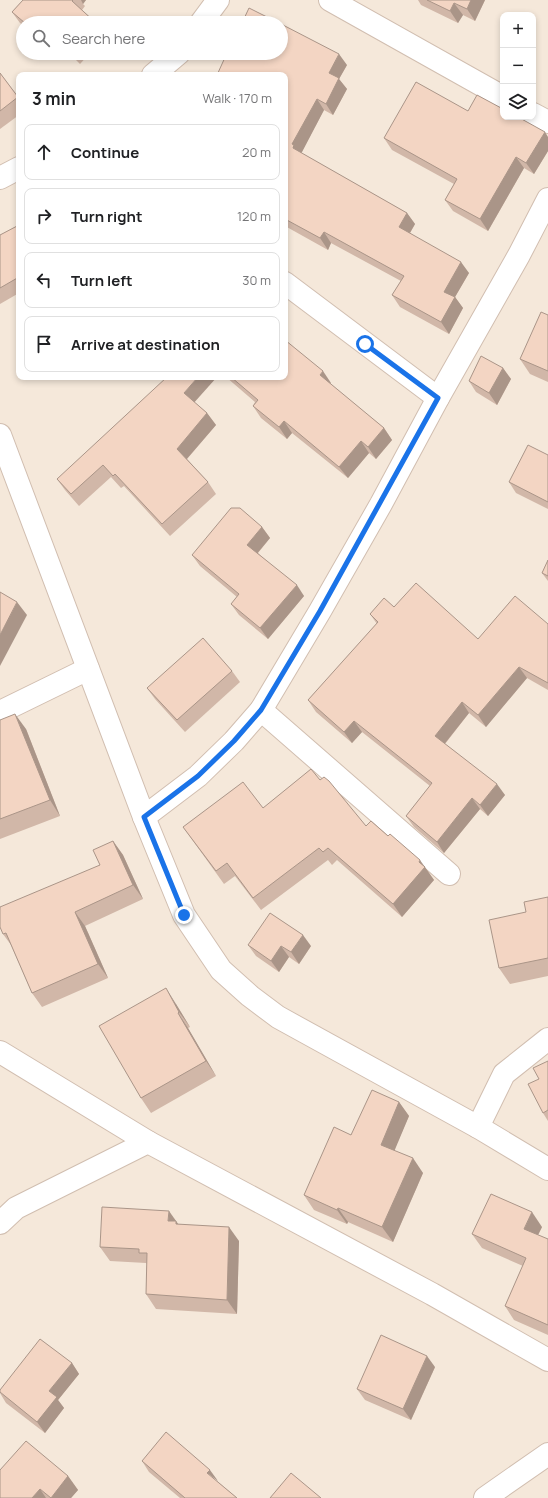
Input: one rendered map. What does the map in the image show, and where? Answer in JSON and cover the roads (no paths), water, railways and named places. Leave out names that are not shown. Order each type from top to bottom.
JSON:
[{"type":"street","points":[[206,16],[218,0]]},
{"type":"street","points":[[330,0],[500,95]]},
{"type":"street","points":[[157,72],[171,60]]},
{"type":"street","points":[[536,116],[548,122]]},
{"type":"street","points":[[0,178],[16,170]]},
{"type":"street","points":[[144,817],[198,776],[234,741],[261,710],[328,598],[519,255],[548,199]]},
{"type":"street","points":[[288,285],[438,398]]},
{"type":"street","points":[[0,435],[144,817],[184,915],[221,970],[250,996],[278,1017],[478,1127],[548,1169]]},
{"type":"street","points":[[0,712],[88,669]]},
{"type":"street","points":[[261,710],[449,874]]},
{"type":"street","points":[[478,1127],[504,1074],[548,1039]]},
{"type":"street","points":[[0,1052],[148,1142],[432,1294],[548,1360]]},
{"type":"street","points":[[0,1223],[16,1208],[148,1142]]},
{"type":"street","points":[[485,1498],[548,1454]]}]
